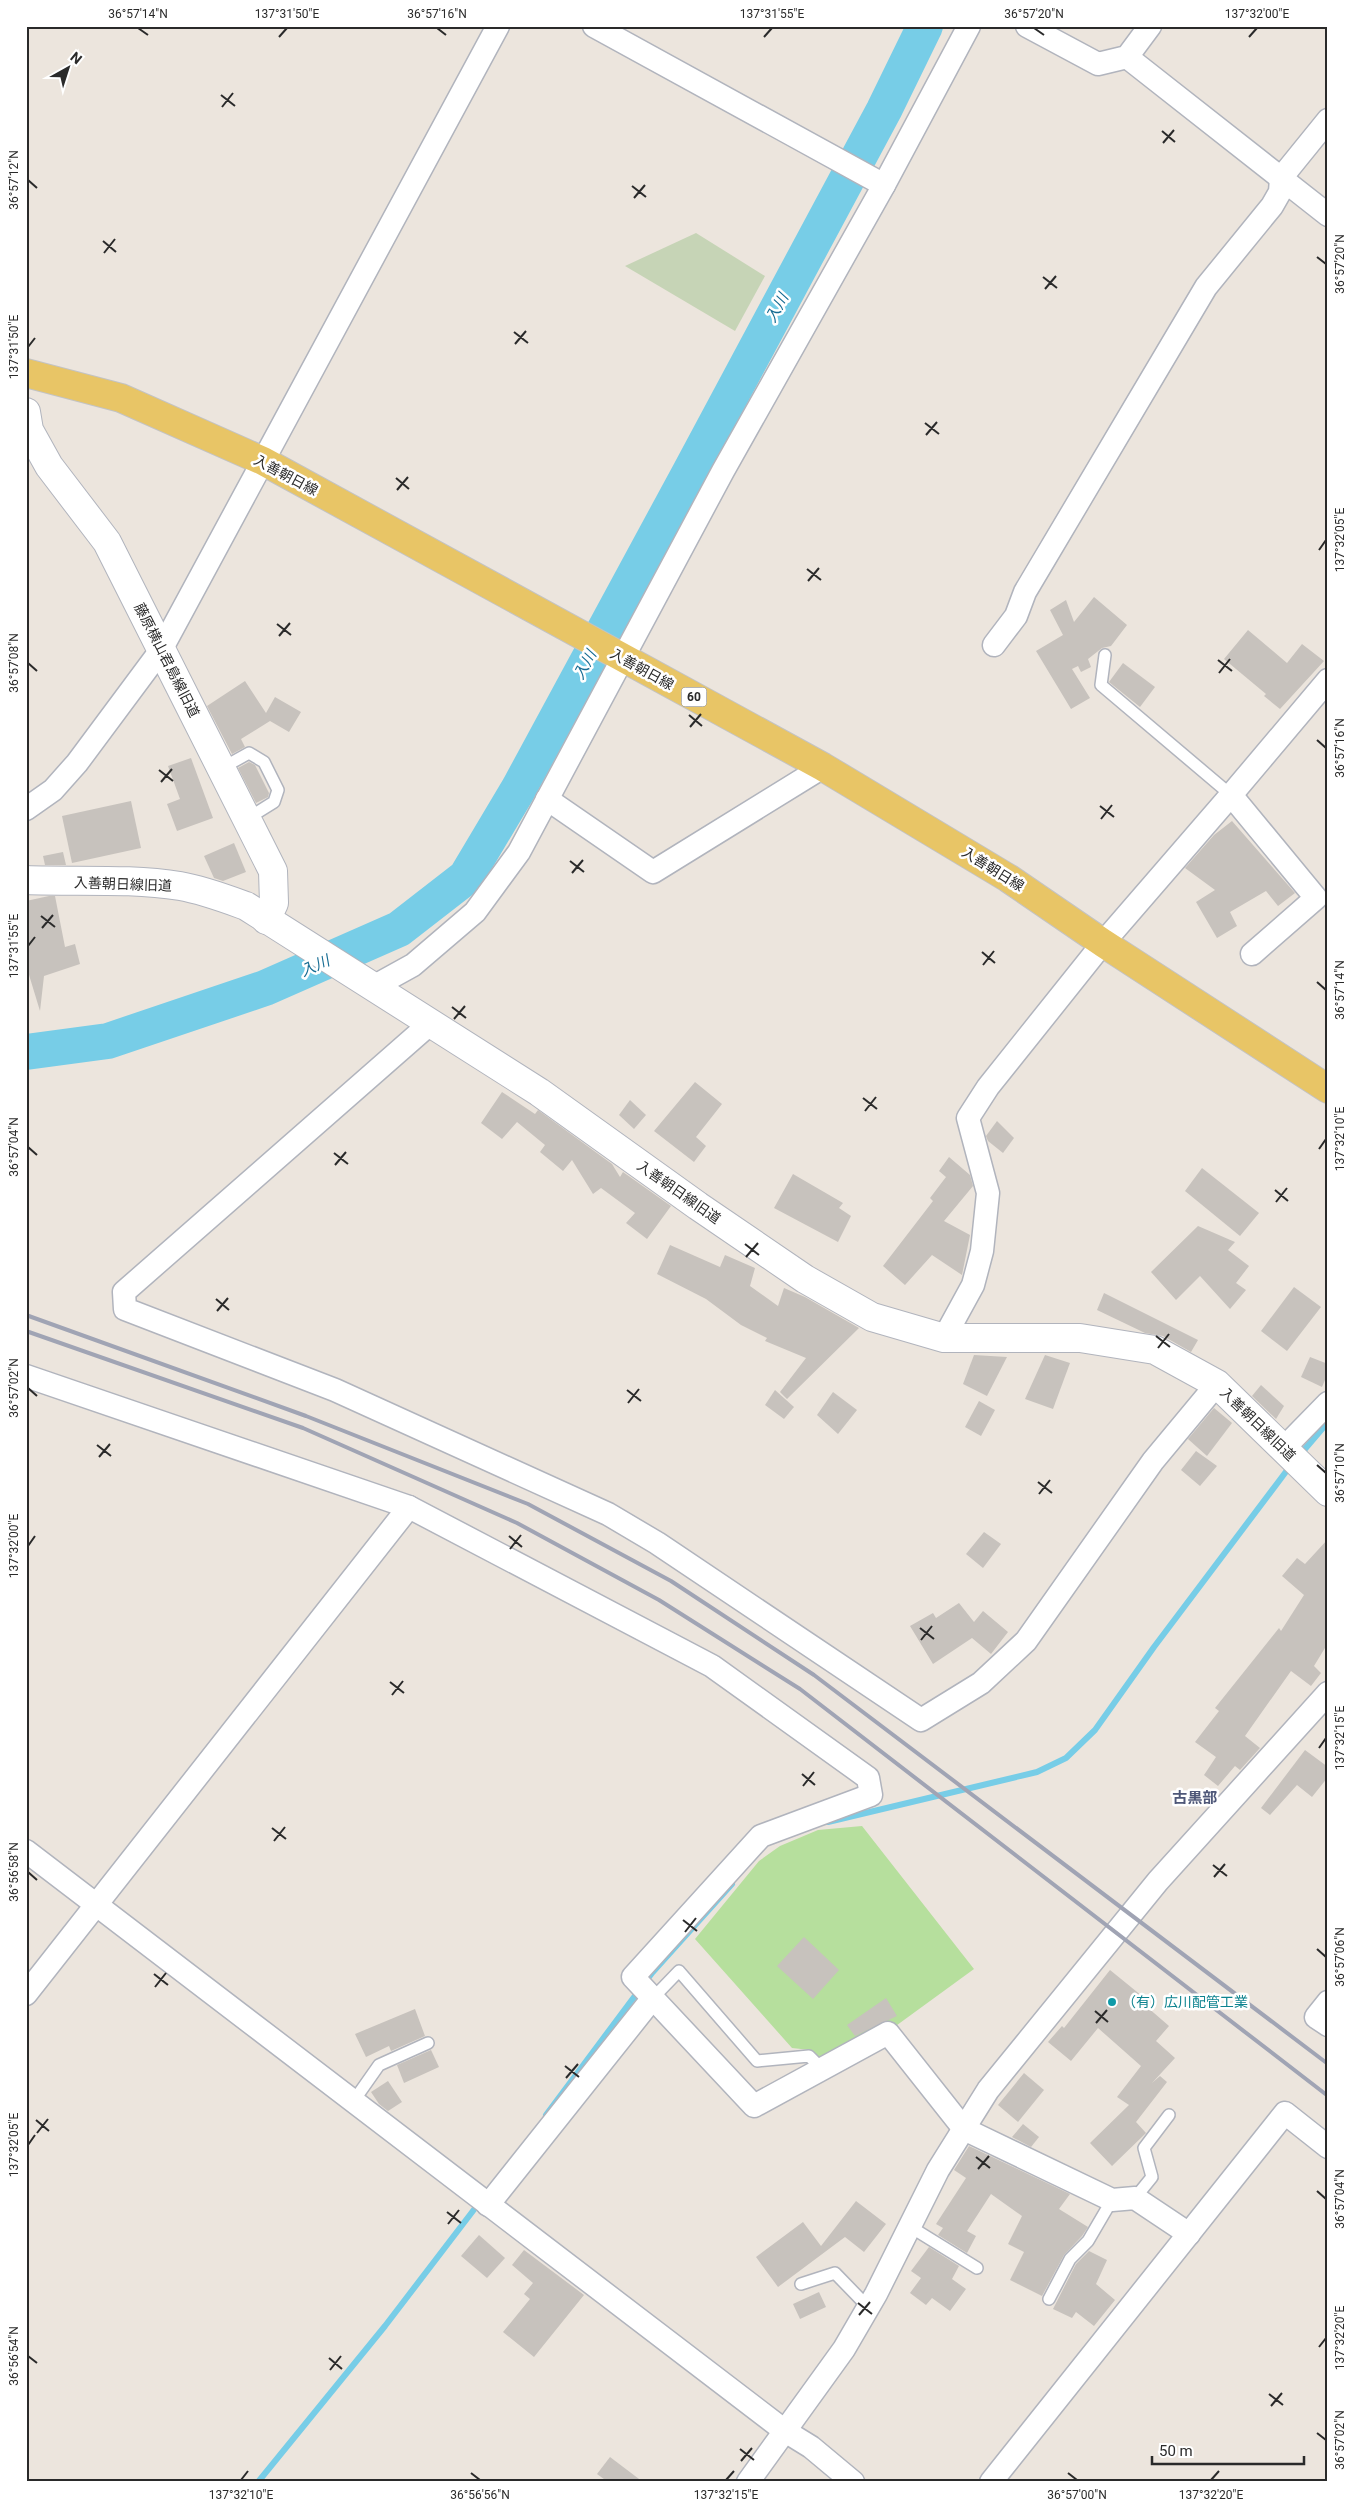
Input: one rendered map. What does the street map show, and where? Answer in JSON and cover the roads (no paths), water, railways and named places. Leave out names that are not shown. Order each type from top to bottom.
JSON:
[{"type":"main road","name":"入善朝日線","points":[[26,373],[120,398],[263,461],[823,767],[1008,878],[1102,943],[1328,1089]]},
{"type":"street","points":[[26,809],[53,790],[78,763],[161,650],[498,26]]},
{"type":"street","points":[[594,26],[884,185]]},
{"type":"street","points":[[368,981],[412,965],[475,912],[519,852],[723,471],[884,185],[969,26]]},
{"type":"street","points":[[1027,26],[1098,64],[1127,57],[1150,26]]},
{"type":"street","points":[[1127,57],[1328,215]]},
{"type":"street","points":[[994,645],[1016,616],[1025,592],[1206,287],[1272,206],[1280,192],[1281,178],[1328,120]]},
{"type":"street","name":"藤原横山君島線旧道","points":[[27,424],[48,466],[108,542],[273,872],[274,903],[266,920]]},
{"type":"street","points":[[944,1338],[973,1285],[982,1251],[988,1193],[968,1118],[988,1087],[1102,943],[1232,795],[1328,680]]},
{"type":"street","points":[[548,799],[653,872],[823,767]]},
{"type":"street","points":[[1232,795],[1322,906],[1252,954]]},
{"type":"street","name":"入善朝日線旧道","points":[[26,880],[121,881],[180,886],[204,891],[246,906],[368,981],[539,1092],[698,1206],[805,1279],[872,1317],[944,1338],[1080,1338],[1155,1350],[1217,1384],[1328,1492]]},
{"type":"street","points":[[432,1022],[124,1292],[126,1309],[335,1390],[608,1514],[657,1543],[921,1720],[981,1683],[1026,1641],[1153,1460],[1217,1384]]},
{"type":"street","points":[[26,1376],[409,1507],[712,1666],[868,1778],[871,1796],[761,1836],[633,1977],[754,2106],[888,2033],[964,2129],[1112,2200],[1135,2198],[1189,2234]]},
{"type":"street","points":[[1284,1448],[1328,1402]]},
{"type":"street","points":[[26,1994],[409,1507]]},
{"type":"street","points":[[748,2482],[844,2349],[868,2307],[938,2170],[988,2090],[1152,1888],[1328,1694]]},
{"type":"street","points":[[26,1851],[98,1904],[488,2205],[786,2431],[811,2447],[853,2482]]},
{"type":"street","points":[[488,2205],[652,1999]]},
{"type":"street","points":[[1328,2002],[1316,2017],[1328,2025]]},
{"type":"street","points":[[991,2482],[1285,2113],[1328,2147]]},
{"type":"lane","points":[[1105,655],[1101,684],[1232,795]]},
{"type":"lane","points":[[222,768],[249,753],[264,762],[278,790],[274,802],[247,819]]},
{"type":"lane","points":[[652,1999],[679,1971],[757,2060],[808,2056],[822,2069]]},
{"type":"lane","points":[[353,2102],[379,2065],[428,2043]]},
{"type":"lane","points":[[1135,2198],[1152,2177],[1144,2148],[1169,2114]]},
{"type":"lane","points":[[1049,2300],[1070,2259],[1088,2241],[1112,2200]]},
{"type":"lane","points":[[909,2226],[976,2268]]},
{"type":"lane","points":[[800,2284],[835,2272],[868,2307]]},
{"type":"waterway","name":"入川","points":[[26,1052],[108,1041],[265,988],[399,929],[466,877],[519,788],[690,472],[884,110],[925,26]]},
{"type":"waterway","points":[[1299,1456],[1328,1422]]},
{"type":"waterway","points":[[828,1822],[1037,1772],[1066,1758],[1095,1730],[1154,1647],[1291,1465]]},
{"type":"waterway","points":[[546,2115],[652,1973],[732,1884]]},
{"type":"waterway","points":[[258,2482],[385,2326],[479,2203]]},
{"type":"railway","points":[[26,1315],[306,1416],[528,1504],[671,1581],[814,1675],[1328,2064]]},
{"type":"railway","points":[[26,1331],[303,1428],[517,1523],[659,1600],[800,1689],[1328,2096]]},
{"type":"place","name":"（有）広川配管工業","points":[[1112,2002]]},
{"type":"district","name":"古黒部","points":[[1195,1798]]}]
